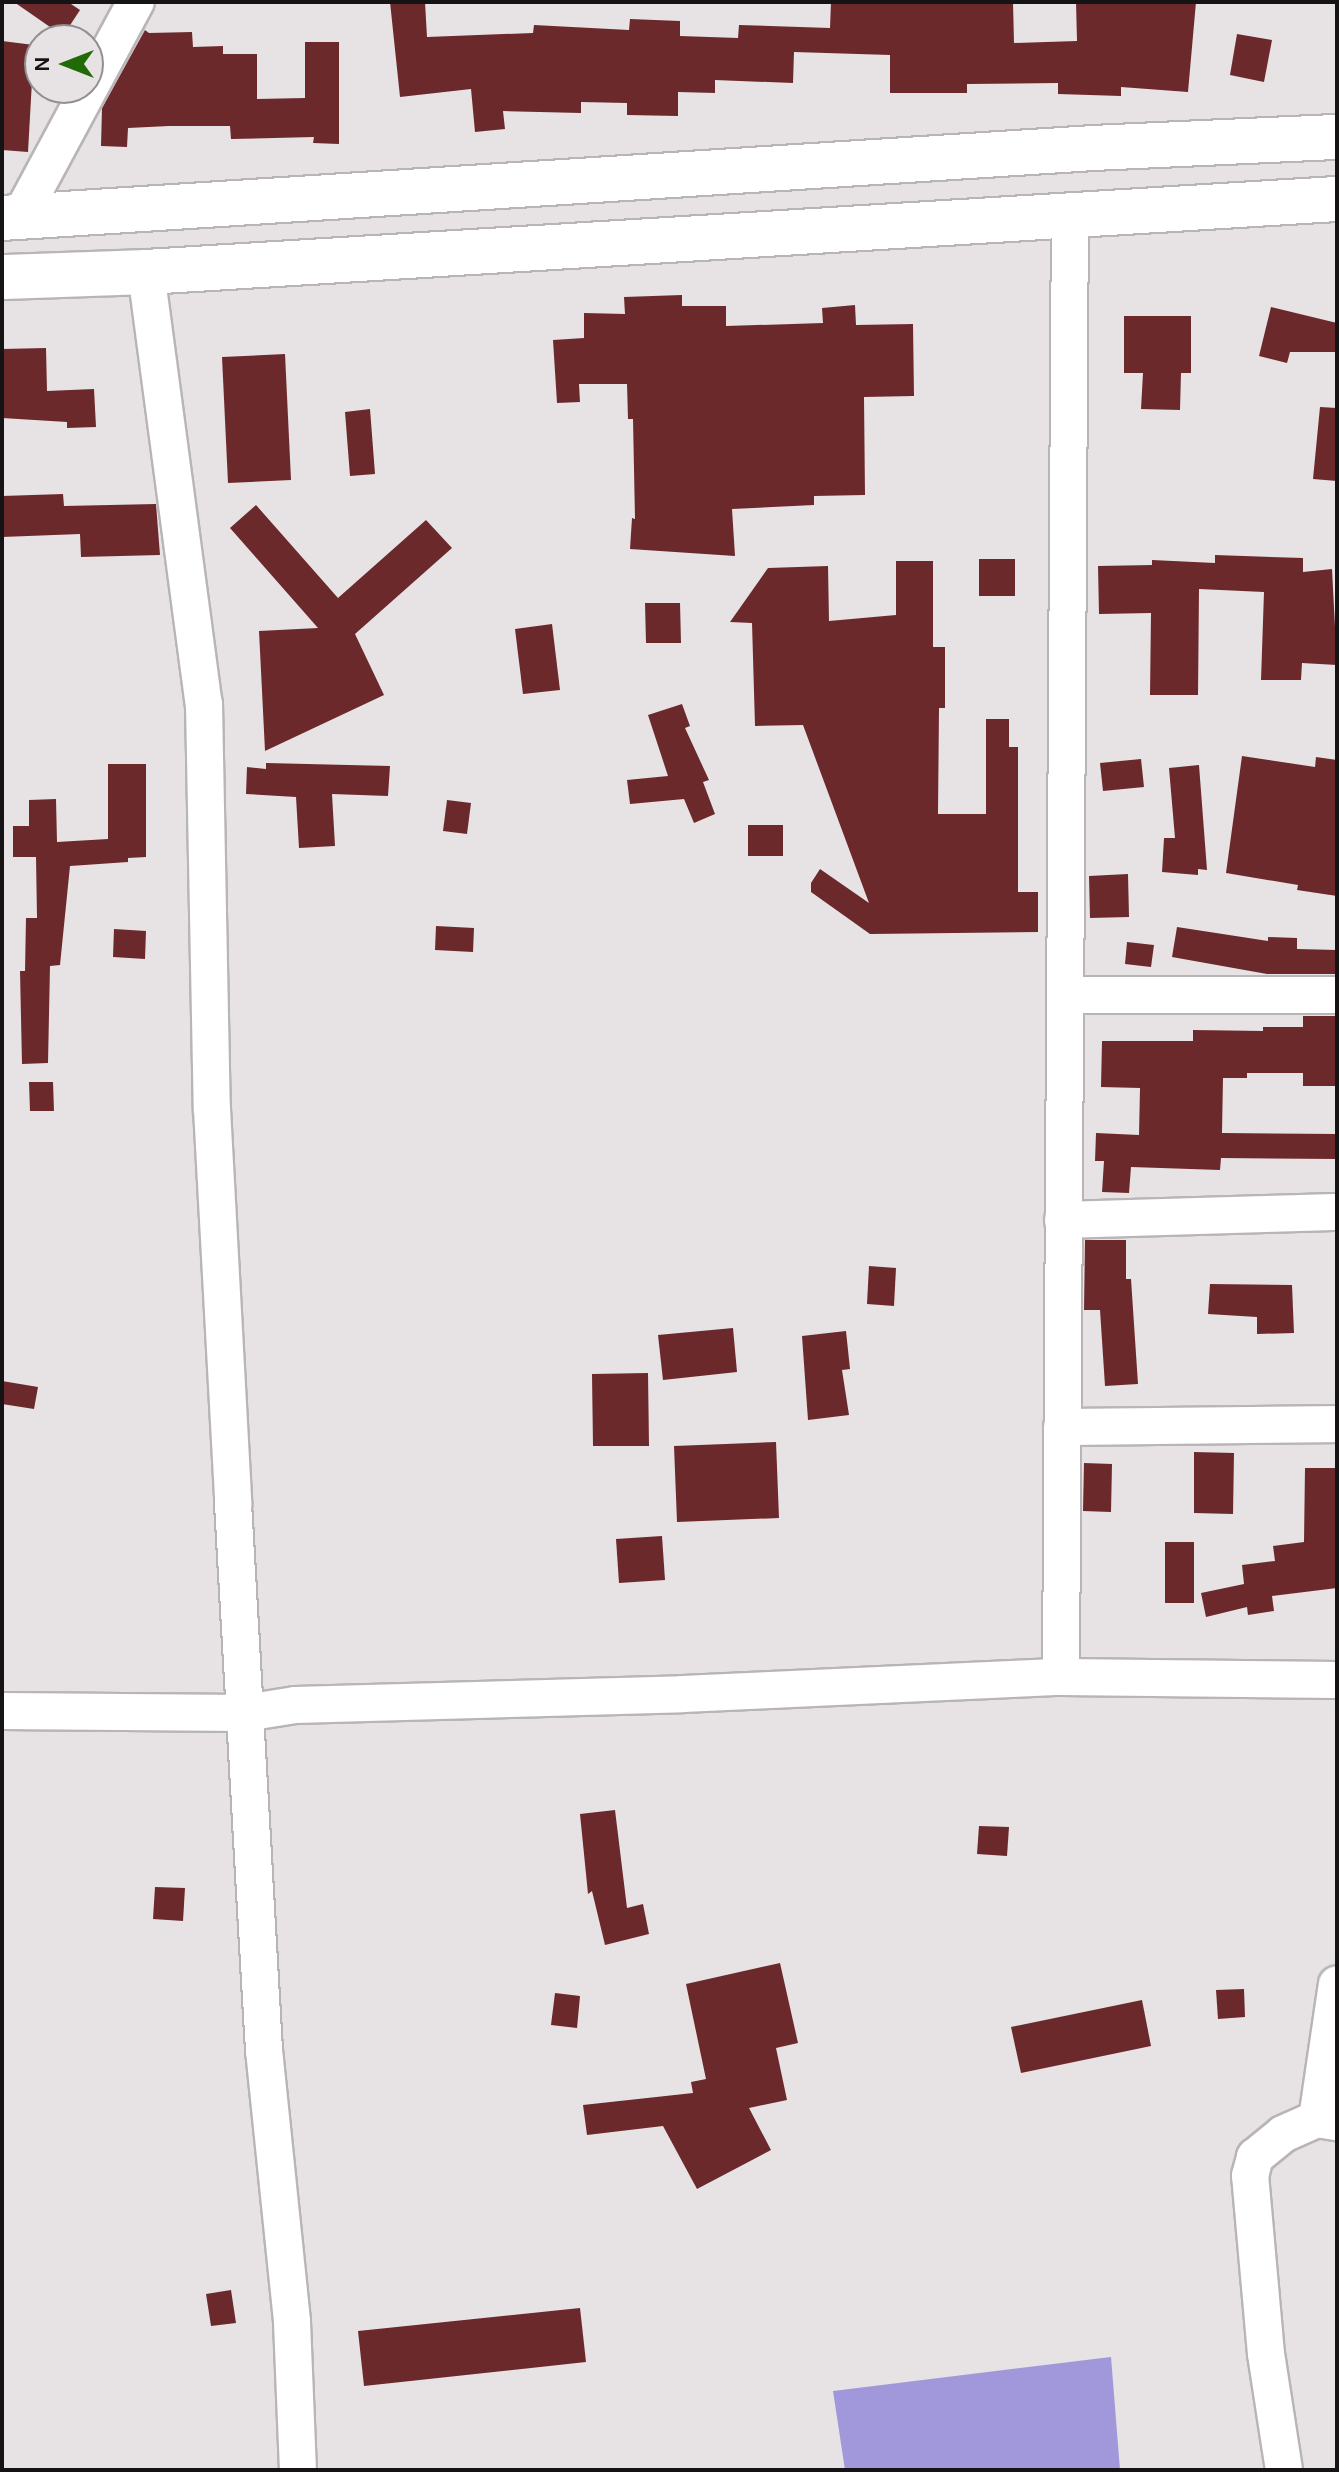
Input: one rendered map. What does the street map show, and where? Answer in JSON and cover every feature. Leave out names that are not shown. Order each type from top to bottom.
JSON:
[{"type":"highway","points":[[11,217],[1093,148],[1337,137]]},
{"type":"highway","points":[[2,277],[146,272],[1070,212],[1337,199]]},
{"type":"street","points":[[11,217],[136,2]]},
{"type":"street","points":[[1061,1677],[1070,212]]},
{"type":"street","points":[[146,272],[204,704],[212,1109],[264,2050],[292,2322],[298,2470]]},
{"type":"street","points":[[1065,995],[1337,995]]},
{"type":"street","points":[[1063,1220],[1337,1212]]},
{"type":"street","points":[[1062,1427],[1337,1424]]},
{"type":"street","points":[[2,1711],[245,1713],[295,1705],[683,1694],[1061,1677],[1337,1680]]},
{"type":"street","points":[[1284,2470],[1266,2354],[1250,2176],[1255,2157],[1283,2134],[1327,2120],[1337,1984]]},
{"type":"shaded area","points":[[1111,2357],[1120,2470],[845,2470],[833,2391]]},
{"type":"building","points":[[14,2],[68,2],[80,10],[71,24],[46,24]]},
{"type":"building","points":[[390,2],[425,2],[427,37],[533,33],[534,25],[629,30],[630,19],[680,21],[680,36],[738,38],[739,25],[830,28],[831,2],[1013,2],[1014,43],[1077,41],[1076,2],[1196,2],[1188,92],[1121,87],[1121,96],[1058,94],[1058,83],[967,84],[967,93],[890,93],[890,55],[794,52],[793,83],[715,80],[715,93],[678,92],[678,116],[627,115],[627,103],[581,102],[581,113],[503,111],[505,129],[475,132],[471,89],[400,97]]},
{"type":"building","points":[[145,30],[149,33],[192,32],[193,47],[223,46],[223,54],[257,54],[257,99],[305,98],[305,42],[339,42],[339,144],[313,143],[314,137],[231,139],[230,126],[169,126],[128,128],[127,147],[101,146],[102,108]]},
{"type":"building","points":[[1237,34],[1272,40],[1264,82],[1230,75]]},
{"type":"building","points":[[2,41],[24,44],[24,104],[31,104],[28,152],[2,150]]},
{"type":"building","points":[[682,295],[682,306],[726,306],[726,326],[823,323],[822,308],[855,305],[856,325],[913,324],[914,396],[864,397],[865,495],[814,496],[814,505],[732,509],[735,556],[630,549],[632,518],[635,519],[633,419],[628,419],[627,384],[579,384],[580,402],[557,403],[553,340],[584,338],[584,313],[625,314],[624,297]]},
{"type":"building","points":[[1271,307],[1337,323],[1337,352],[1290,352],[1287,363],[1259,356]]},
{"type":"building","points":[[1124,316],[1191,316],[1191,373],[1181,373],[1180,410],[1141,409],[1143,373],[1124,373]]},
{"type":"building","points":[[46,348],[47,391],[94,389],[96,427],[67,428],[67,422],[2,418],[2,349]]},
{"type":"building","points":[[285,354],[291,480],[228,483],[222,357]]},
{"type":"building","points":[[1320,407],[1337,408],[1337,481],[1313,479]]},
{"type":"building","points":[[370,409],[375,474],[350,476],[345,412]]},
{"type":"building","points":[[63,494],[64,506],[156,504],[160,555],[81,557],[80,534],[2,537],[2,496]]},
{"type":"building","points":[[256,505],[338,598],[426,520],[452,548],[355,634],[384,695],[265,751],[259,631],[318,628],[230,528]]},
{"type":"building","points":[[1215,555],[1303,558],[1303,572],[1332,569],[1337,665],[1302,663],[1301,680],[1261,680],[1264,592],[1199,589],[1198,695],[1150,695],[1151,613],[1099,614],[1098,566],[1152,565],[1152,560],[1215,563]]},
{"type":"building","points":[[979,559],[1015,559],[1015,596],[979,596]]},
{"type":"building","points":[[896,561],[933,561],[933,647],[945,647],[945,708],[939,708],[938,814],[986,814],[986,719],[1009,719],[1009,747],[1018,747],[1018,892],[1038,892],[1038,932],[870,934],[811,892],[811,883],[820,869],[869,903],[803,725],[755,726],[752,623],[730,622],[768,568],[828,566],[829,621],[896,615]]},
{"type":"building","points":[[645,603],[680,603],[681,643],[646,643]]},
{"type":"building","points":[[552,624],[560,690],[523,694],[515,629]]},
{"type":"building","points":[[682,704],[690,726],[685,728],[709,780],[703,782],[715,814],[694,823],[684,799],[630,804],[627,780],[668,776],[648,715]]},
{"type":"building","points":[[1242,756],[1315,767],[1316,757],[1337,760],[1337,896],[1297,890],[1298,885],[1226,873]]},
{"type":"building","points":[[1141,759],[1144,787],[1103,791],[1100,763]]},
{"type":"building","points":[[266,763],[390,766],[388,796],[332,794],[335,846],[299,848],[296,797],[246,794],[247,767],[266,769]]},
{"type":"building","points":[[108,764],[146,764],[146,857],[128,858],[128,862],[70,866],[60,965],[50,966],[48,1063],[22,1064],[20,971],[25,971],[26,918],[37,918],[36,857],[13,857],[13,826],[29,826],[29,800],[56,799],[57,842],[108,839]]},
{"type":"building","points":[[1199,765],[1207,870],[1198,869],[1198,875],[1162,872],[1164,838],[1175,838],[1169,768]]},
{"type":"building","points":[[447,800],[471,803],[467,834],[443,831]]},
{"type":"building","points":[[748,825],[783,825],[783,856],[748,856]]},
{"type":"building","points":[[1128,874],[1129,917],[1090,918],[1089,876]]},
{"type":"building","points":[[436,926],[474,928],[473,952],[435,950]]},
{"type":"building","points":[[1177,927],[1268,941],[1268,937],[1297,938],[1297,949],[1337,950],[1337,974],[1267,974],[1172,957]]},
{"type":"building","points":[[114,929],[146,931],[145,959],[113,957]]},
{"type":"building","points":[[1127,942],[1154,945],[1151,967],[1125,964]]},
{"type":"building","points":[[1303,1016],[1337,1016],[1337,1086],[1303,1086],[1303,1073],[1247,1073],[1247,1078],[1223,1078],[1222,1133],[1337,1134],[1337,1159],[1221,1158],[1220,1170],[1131,1167],[1129,1193],[1102,1192],[1104,1161],[1095,1161],[1096,1133],[1139,1135],[1140,1088],[1101,1087],[1102,1041],[1193,1041],[1193,1030],[1263,1031],[1263,1027],[1303,1027]]},
{"type":"building","points":[[29,1082],[53,1082],[54,1111],[30,1111]]},
{"type":"building","points":[[1085,1240],[1126,1240],[1126,1279],[1131,1279],[1138,1384],[1105,1386],[1100,1310],[1084,1310]]},
{"type":"building","points":[[869,1266],[896,1268],[894,1306],[867,1304]]},
{"type":"building","points":[[1210,1284],[1292,1285],[1294,1333],[1257,1334],[1257,1317],[1208,1314]]},
{"type":"building","points":[[733,1328],[737,1372],[663,1380],[658,1335]]},
{"type":"building","points":[[846,1331],[850,1369],[842,1370],[849,1415],[808,1420],[802,1336]]},
{"type":"building","points":[[648,1373],[649,1446],[593,1446],[592,1374]]},
{"type":"building","points":[[2,1381],[38,1387],[34,1409],[2,1404]]},
{"type":"building","points":[[776,1442],[779,1518],[677,1522],[674,1446]]},
{"type":"building","points":[[1194,1452],[1234,1453],[1233,1514],[1194,1513]]},
{"type":"building","points":[[1084,1463],[1112,1464],[1111,1512],[1083,1511]]},
{"type":"building","points":[[1305,1468],[1337,1468],[1337,1588],[1272,1596],[1274,1611],[1248,1615],[1247,1607],[1206,1617],[1201,1593],[1244,1584],[1242,1565],[1275,1561],[1273,1546],[1304,1542]]},
{"type":"building","points":[[662,1536],[665,1580],[619,1583],[616,1539]]},
{"type":"building","points":[[1165,1542],[1194,1542],[1194,1603],[1165,1603]]},
{"type":"building","points":[[615,1810],[627,1908],[643,1904],[649,1934],[605,1945],[592,1891],[588,1894],[580,1814]]},
{"type":"building","points":[[979,1826],[1009,1827],[1007,1856],[977,1854]]},
{"type":"building","points":[[155,1887],[185,1888],[183,1921],[153,1919]]},
{"type":"building","points":[[780,1963],[798,2043],[776,2048],[787,2100],[749,2108],[771,2150],[697,2189],[663,2126],[587,2135],[583,2105],[693,2093],[691,2082],[706,2079],[686,1984]]},
{"type":"building","points":[[1244,1989],[1245,2017],[1218,2019],[1216,1990]]},
{"type":"building","points":[[555,1993],[580,1996],[577,2028],[551,2025]]},
{"type":"building","points":[[1142,2000],[1151,2046],[1021,2073],[1011,2027]]},
{"type":"building","points":[[231,2290],[236,2323],[211,2326],[206,2294]]},
{"type":"building","points":[[580,2308],[586,2362],[364,2386],[358,2331]]}]
